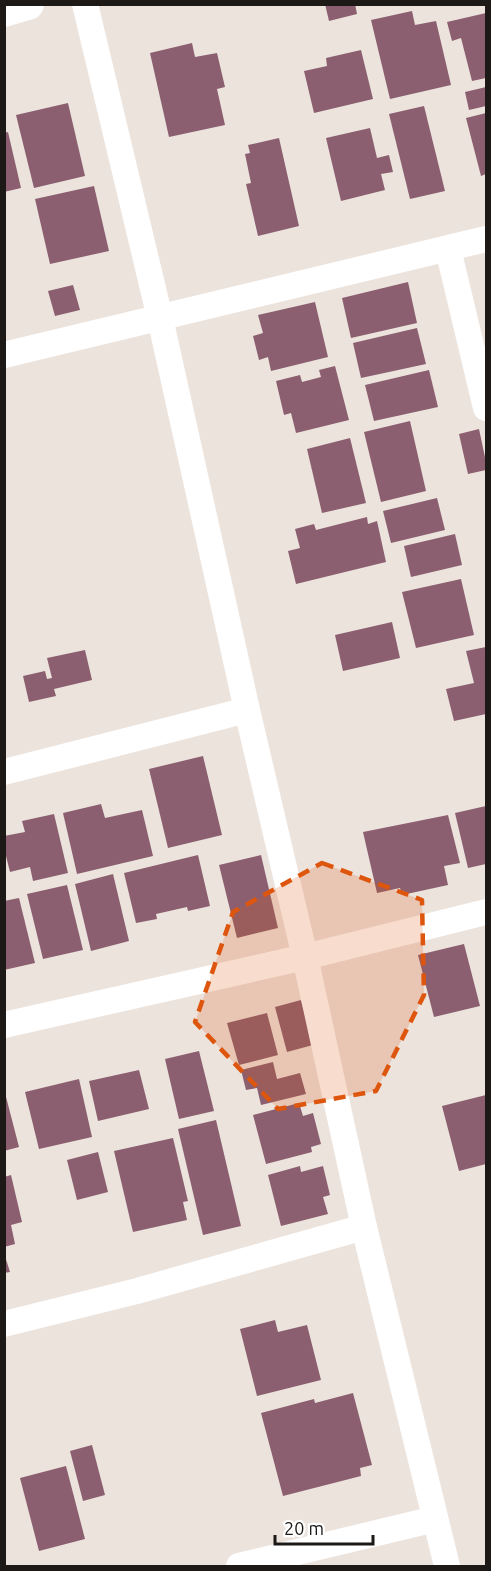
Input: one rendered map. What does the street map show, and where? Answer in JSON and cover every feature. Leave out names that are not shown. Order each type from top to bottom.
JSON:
[{"type":"street","points":[[4,10],[28,4]]},
{"type":"street","points":[[85,4],[160,318],[364,1227],[447,1566]]},
{"type":"street","points":[[4,355],[486,239]]},
{"type":"street","points":[[448,249],[486,408]]},
{"type":"street","points":[[4,772],[247,710]]},
{"type":"street","points":[[4,1025],[304,957],[486,912]]},
{"type":"street","points":[[4,1324],[137,1291],[364,1227]]},
{"type":"street","points":[[239,1566],[435,1518]]},
{"type":"highlighted area","points":[[322,863],[422,900],[424,995],[376,1091],[278,1109],[195,1022],[233,912]]},
{"type":"building","points":[[325,4],[355,4],[357,14],[329,21]]},
{"type":"building","points":[[412,11],[415,25],[436,21],[451,85],[390,99],[371,20]]},
{"type":"building","points":[[486,13],[486,78],[472,81],[461,38],[452,41],[447,22]]},
{"type":"building","points":[[192,43],[195,57],[217,53],[225,87],[217,89],[225,125],[169,137],[150,53]]},
{"type":"building","points":[[361,50],[373,99],[314,113],[304,71],[327,66],[326,58]]},
{"type":"building","points":[[486,87],[486,106],[469,110],[465,92]]},
{"type":"building","points":[[68,103],[85,176],[34,188],[16,115]]},
{"type":"building","points":[[424,106],[445,191],[410,199],[389,114]]},
{"type":"building","points":[[486,113],[486,174],[481,176],[466,118]]},
{"type":"building","points":[[370,128],[377,158],[389,155],[393,172],[381,174],[385,190],[341,201],[326,138]]},
{"type":"building","points":[[8,132],[21,188],[4,192],[4,133]]},
{"type":"building","points":[[279,138],[299,226],[258,236],[246,184],[251,183],[245,154],[250,153],[248,145]]},
{"type":"building","points":[[94,186],[109,251],[50,264],[35,199]]},
{"type":"building","points":[[408,282],[417,323],[351,338],[342,298]]},
{"type":"building","points":[[73,285],[80,310],[55,316],[48,291]]},
{"type":"building","points":[[315,302],[328,357],[271,371],[268,357],[259,360],[253,336],[263,333],[258,315]]},
{"type":"building","points":[[417,328],[426,364],[361,378],[353,343]]},
{"type":"building","points":[[335,366],[349,420],[296,433],[291,413],[284,415],[276,381],[300,375],[302,382],[321,377],[319,370]]},
{"type":"building","points":[[429,370],[438,407],[374,421],[365,385]]},
{"type":"building","points":[[410,421],[426,491],[381,502],[364,432]]},
{"type":"building","points":[[479,429],[486,470],[468,474],[459,434]]},
{"type":"building","points":[[350,438],[366,503],[322,513],[307,449]]},
{"type":"building","points":[[437,498],[445,530],[391,543],[383,511]]},
{"type":"building","points":[[367,517],[368,524],[377,521],[386,562],[296,584],[288,551],[300,548],[295,529],[314,524],[316,530]]},
{"type":"building","points":[[455,534],[462,565],[411,577],[404,546]]},
{"type":"building","points":[[461,579],[474,635],[416,648],[402,592]]},
{"type":"building","points":[[392,622],[400,658],[343,671],[335,635]]},
{"type":"building","points":[[486,647],[486,714],[454,721],[446,689],[474,683],[466,651]]},
{"type":"building","points":[[85,650],[92,680],[54,689],[56,696],[29,702],[23,676],[45,671],[47,679],[52,678],[47,658]]},
{"type":"building","points":[[203,756],[222,835],[168,848],[149,769]]},
{"type":"building","points":[[101,804],[105,818],[142,810],[153,856],[77,874],[63,813]]},
{"type":"building","points":[[486,806],[486,864],[468,868],[455,813]]},
{"type":"building","points":[[54,814],[68,873],[33,881],[30,867],[10,872],[4,848],[4,836],[25,832],[22,821]]},
{"type":"building","points":[[448,815],[460,863],[444,866],[448,885],[402,895],[400,888],[377,893],[363,832]]},
{"type":"building","points":[[198,855],[210,906],[188,911],[187,907],[156,914],[157,919],[136,923],[124,873]]},
{"type":"building","points":[[261,855],[278,928],[237,938],[219,865]]},
{"type":"building","points":[[113,874],[129,941],[91,951],[75,884]]},
{"type":"building","points":[[67,885],[83,950],[43,959],[27,894]]},
{"type":"building","points":[[19,898],[35,963],[4,970],[4,901]]},
{"type":"building","points":[[464,944],[480,1006],[434,1017],[418,955]]},
{"type":"building","points":[[301,1000],[313,1045],[287,1052],[275,1007]]},
{"type":"building","points":[[267,1013],[278,1055],[239,1065],[227,1023]]},
{"type":"building","points":[[199,1051],[214,1111],[179,1119],[165,1059]]},
{"type":"building","points":[[273,1062],[277,1079],[300,1073],[306,1094],[261,1105],[257,1088],[246,1090],[241,1070]]},
{"type":"building","points":[[139,1070],[149,1109],[98,1121],[89,1081]]},
{"type":"building","points":[[79,1079],[92,1137],[39,1149],[25,1092]]},
{"type":"building","points":[[4,1089],[19,1147],[4,1151]]},
{"type":"building","points":[[486,1095],[486,1164],[459,1171],[442,1106]]},
{"type":"building","points":[[299,1103],[303,1116],[313,1113],[321,1144],[311,1147],[312,1152],[266,1164],[253,1115]]},
{"type":"building","points":[[216,1120],[241,1226],[203,1235],[178,1129]]},
{"type":"building","points":[[173,1138],[188,1201],[183,1202],[187,1220],[133,1232],[114,1151]]},
{"type":"building","points":[[98,1152],[108,1192],[77,1200],[67,1160]]},
{"type":"building","points":[[300,1166],[301,1172],[323,1166],[330,1195],[323,1197],[328,1214],[281,1226],[268,1175]]},
{"type":"building","points":[[11,1175],[22,1222],[11,1225],[15,1244],[4,1247],[4,1177]]},
{"type":"building","points":[[4,1253],[10,1272],[4,1273]]},
{"type":"building","points":[[275,1320],[278,1332],[307,1325],[321,1380],[257,1396],[240,1329]]},
{"type":"building","points":[[353,1393],[372,1465],[360,1468],[361,1476],[283,1496],[261,1413],[314,1399],[315,1403]]},
{"type":"building","points":[[92,1445],[105,1495],[83,1501],[70,1451]]},
{"type":"building","points":[[66,1466],[85,1539],[39,1551],[20,1478]]}]
